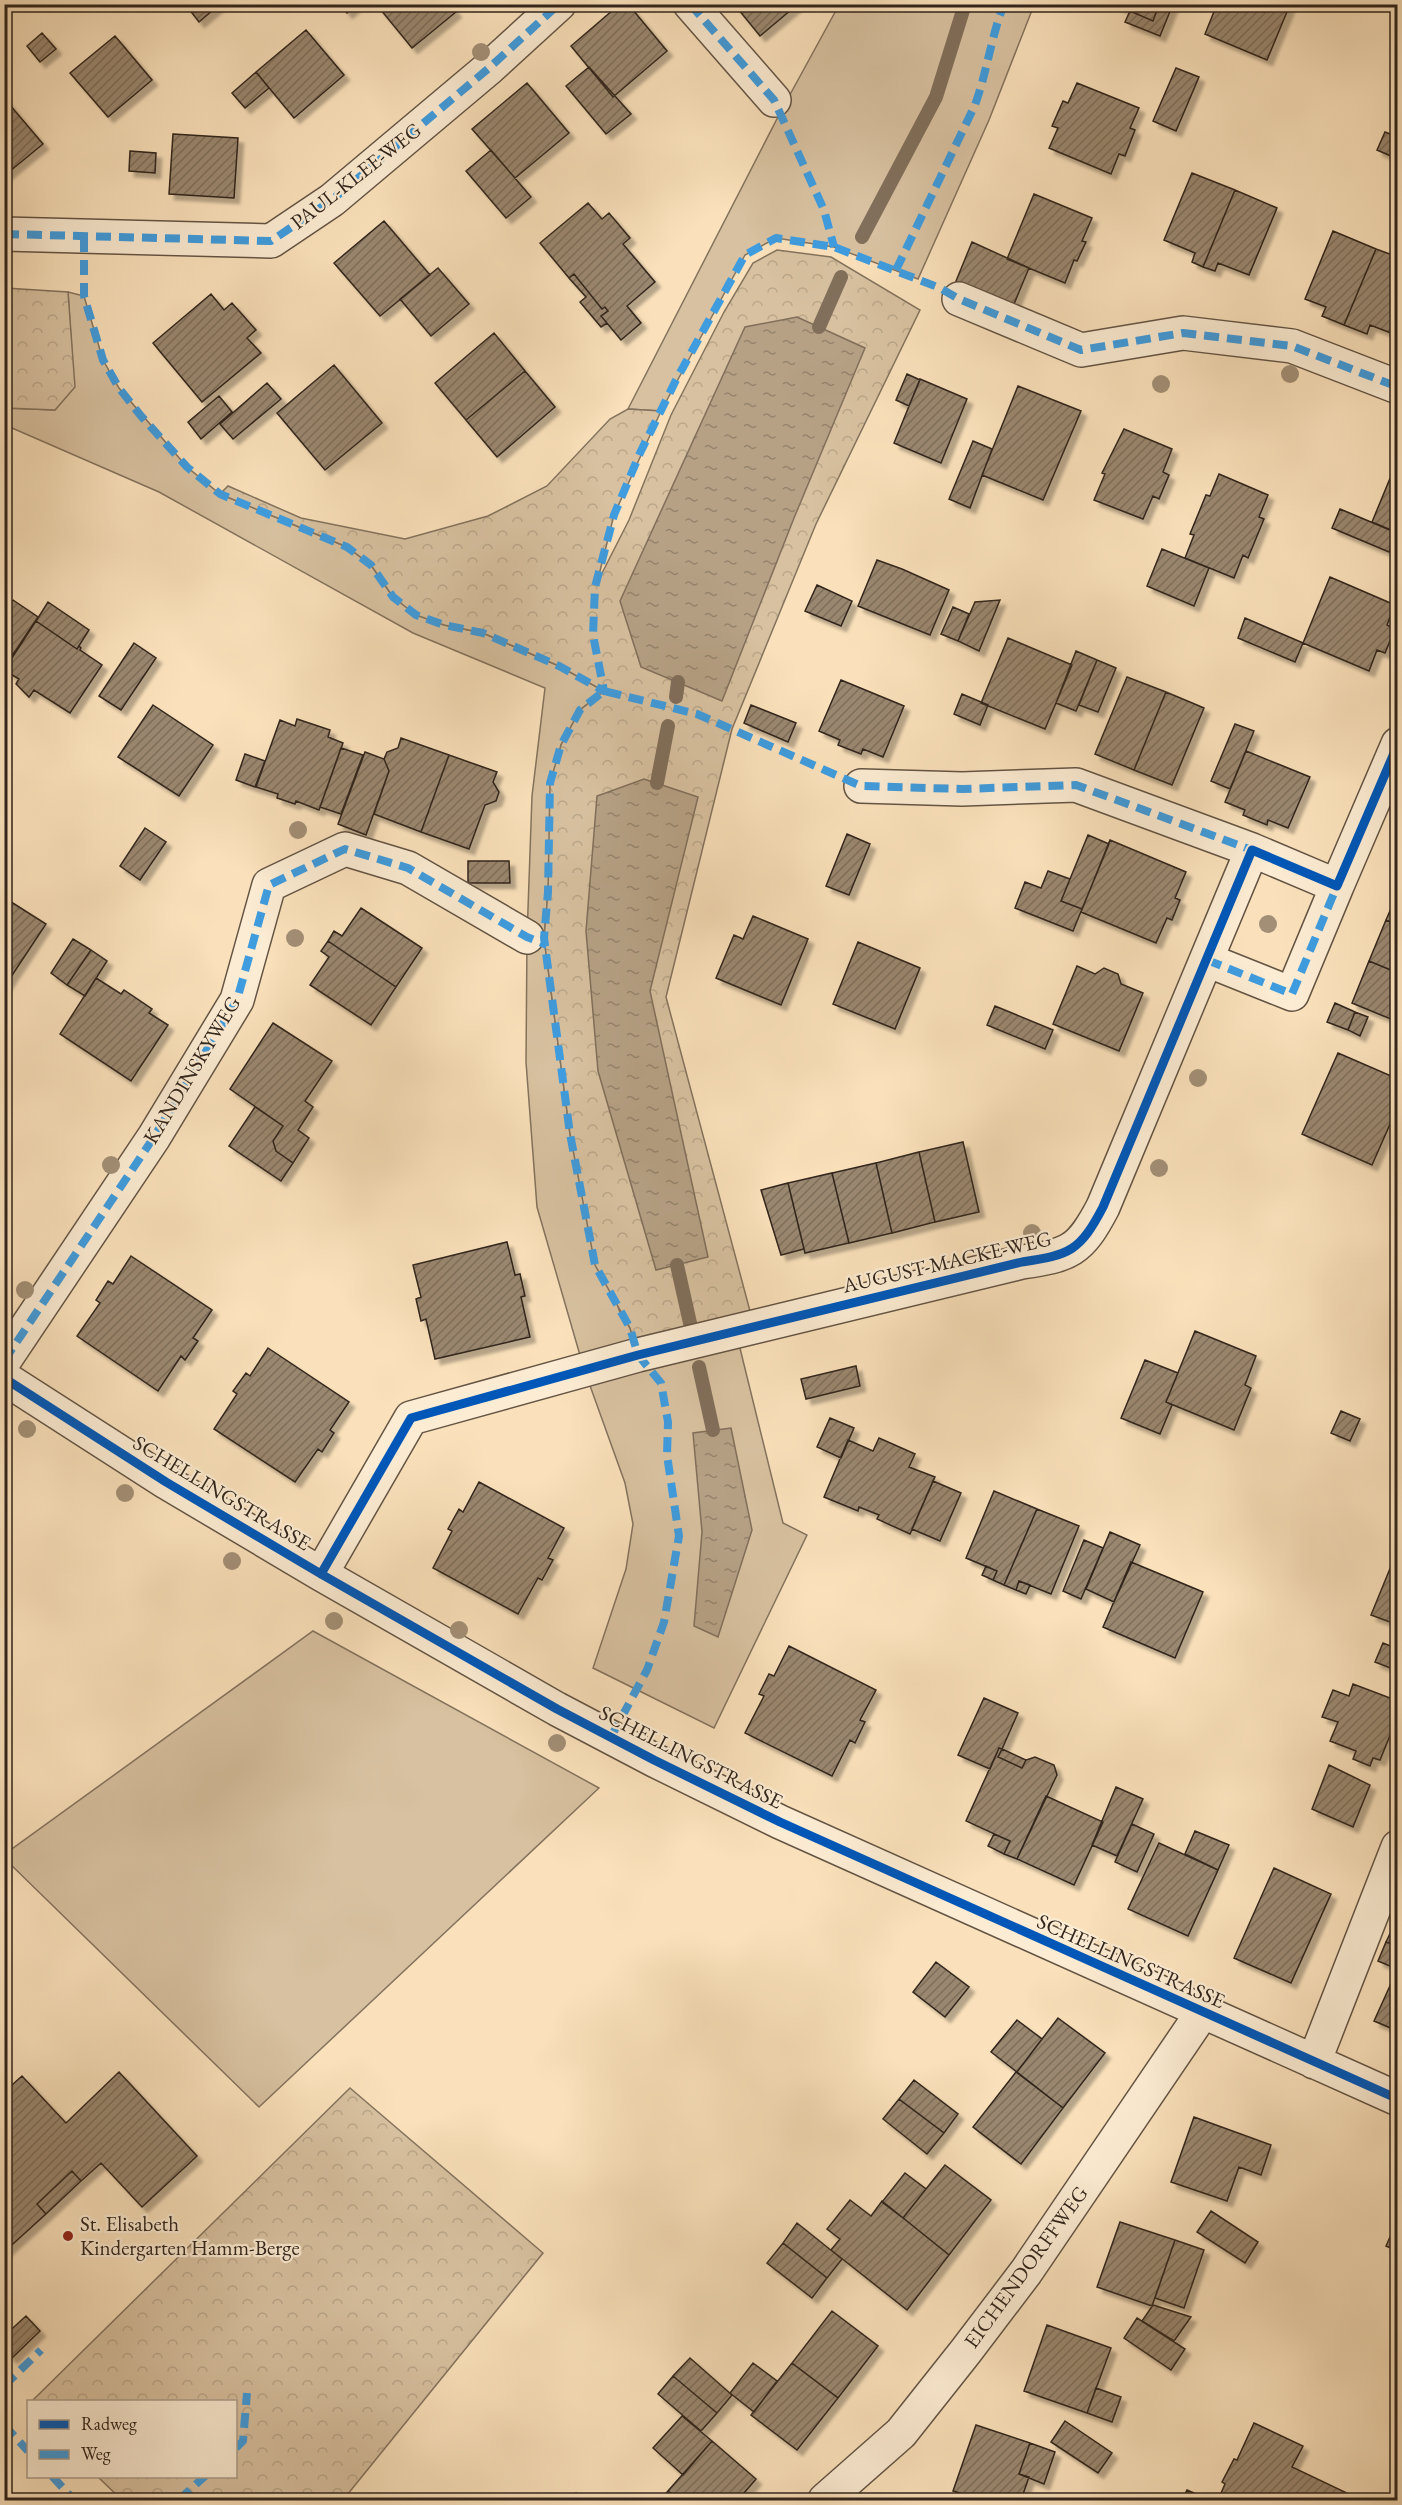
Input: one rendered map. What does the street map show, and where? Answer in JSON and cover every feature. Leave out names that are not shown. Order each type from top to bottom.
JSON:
[{"type":"street","points":[[690,4],[774,100]]},
{"type":"street","name":"PAUL-KLEE-WEG","points":[[4,234],[271,241],[332,200],[489,68],[555,6]]},
{"type":"street","points":[[959,299],[1081,350],[1183,333],[1292,346],[1398,387]]},
{"type":"street","points":[[1208,960],[1292,994],[1398,744]]},
{"type":"street","points":[[861,786],[962,789],[1076,785],[1252,850],[1337,886]]},
{"type":"street","name":"KANDINSKYWEG","points":[[4,1361],[154,1137],[237,1000],[269,885],[345,849],[408,868],[527,937]]},
{"type":"street","name":"AUGUST-MACKE-WEG","points":[[321,1574],[411,1418],[638,1355],[1011,1264],[1056,1257],[1076,1247],[1091,1230],[1103,1207],[1252,850]]},
{"type":"street","name":"SCHELLINGSTRASSE","points":[[4,1378],[166,1482],[321,1574],[557,1708],[654,1760],[780,1822],[1398,2099]]},
{"type":"street","points":[[1314,2062],[1398,1847]]},
{"type":"street","name":"EICHENDORFFWEG","points":[[825,2500],[901,2433],[966,2351],[1026,2272],[1202,2013]]},
{"type":"green space","points":[[839,5],[1034,5],[989,120],[918,279],[834,247],[776,238],[745,255],[661,411],[628,409],[781,111]]},
{"type":"green space","points":[[777,250],[831,257],[920,310],[816,524],[732,729],[666,997],[754,1326],[638,1355],[630,1328],[595,1265],[570,1134],[544,938],[548,892],[550,783],[561,745],[580,710],[604,691],[559,666],[483,633],[444,625],[416,615],[393,597],[371,565],[347,547],[220,494],[228,486],[301,518],[405,539],[488,516],[547,486],[610,419],[628,409],[661,411],[614,515],[597,583],[629,520],[671,415],[724,312],[753,263]]},
{"type":"green space","points":[[5,288],[68,292],[75,387],[55,410],[5,408]]},
{"type":"green space","points":[[68,292],[84,296],[103,360],[119,388],[187,467],[220,494],[347,547],[371,565],[393,597],[444,625],[483,633],[559,666],[604,691],[580,710],[561,745],[544,938],[570,1134],[619,1310],[630,1328],[638,1355],[736,1332],[783,1523],[807,1535],[714,1728],[593,1668],[626,1569],[633,1524],[625,1483],[584,1369],[537,1207],[526,1062],[527,937],[532,796],[545,688],[413,633],[159,492],[5,425],[5,408],[55,410],[74,387]]},
{"type":"green space","points":[[313,1631],[599,1788],[259,2107],[5,1859],[5,1854]]},
{"type":"green space","points":[[350,2088],[543,2253],[343,2500],[122,2500],[99,2478],[237,2478],[237,2400],[33,2400]]},
{"type":"water","points":[[797,317],[865,348],[794,518],[722,701],[641,667],[620,601],[745,327]]},
{"type":"water","points":[[644,779],[698,797],[650,991],[708,1257],[656,1270],[598,1071],[586,931],[597,796]]},
{"type":"water","points":[[731,1428],[752,1530],[718,1637],[694,1626],[702,1532],[693,1433]]},
{"type":"building","points":[[185,4],[220,4],[199,22]]},
{"type":"building","points":[[340,4],[357,4],[347,13]]},
{"type":"building","points":[[376,4],[449,4],[456,12],[412,48]]},
{"type":"building","points":[[620,4],[628,4],[667,51],[613,97],[571,46]]},
{"type":"building","points":[[734,4],[798,4],[760,36]]},
{"type":"building","points":[[1114,4],[1159,4],[1153,21]]},
{"type":"building","points":[[1159,4],[1173,4],[1160,36],[1125,22],[1130,11],[1153,21]]},
{"type":"building","points":[[1217,4],[1282,4],[1289,7],[1267,60],[1205,34]]},
{"type":"building","points":[[306,30],[344,75],[294,118],[256,72]]},
{"type":"building","points":[[42,33],[56,49],[40,62],[27,46]]},
{"type":"building","points":[[115,36],[152,80],[108,117],[70,73]]},
{"type":"building","points":[[589,67],[631,114],[606,134],[566,86]]},
{"type":"building","points":[[1176,68],[1199,77],[1176,131],[1153,121]]},
{"type":"building","points":[[256,72],[269,88],[245,108],[232,93]]},
{"type":"building","points":[[527,83],[569,133],[515,178],[472,129]]},
{"type":"building","points":[[1077,83],[1139,108],[1130,128],[1135,130],[1125,156],[1119,154],[1111,174],[1049,148],[1058,128],[1052,126],[1063,101],[1068,103]]},
{"type":"building","points":[[4,98],[43,144],[4,176]]},
{"type":"building","points":[[1385,132],[1398,137],[1398,159],[1377,150]]},
{"type":"building","points":[[173,134],[238,138],[234,198],[169,194]]},
{"type":"building","points":[[491,150],[531,197],[506,218],[466,171]]},
{"type":"building","points":[[130,151],[156,153],[155,173],[129,171]]},
{"type":"building","points":[[1192,173],[1235,190],[1203,267],[1192,262],[1195,253],[1164,240]]},
{"type":"building","points":[[1235,190],[1277,208],[1249,275],[1218,263],[1215,271],[1203,267]]},
{"type":"building","points":[[1034,194],[1092,218],[1082,241],[1086,242],[1077,261],[1074,260],[1065,283],[1007,259]]},
{"type":"building","points":[[588,203],[602,219],[609,213],[630,238],[623,244],[655,282],[627,306],[641,323],[621,340],[601,316],[608,311],[605,307],[602,309],[574,274],[569,278],[540,243]]},
{"type":"building","points":[[384,221],[430,275],[380,316],[334,263]]},
{"type":"building","points":[[1333,231],[1376,249],[1344,325],[1322,316],[1326,307],[1305,299]]},
{"type":"building","points":[[972,242],[1029,268],[1014,304],[956,281]]},
{"type":"building","points":[[1376,249],[1398,257],[1398,317],[1391,333],[1370,325],[1367,334],[1344,325]]},
{"type":"building","points":[[438,268],[469,304],[431,336],[400,299]]},
{"type":"building","points":[[574,274],[602,309],[605,307],[608,311],[601,316],[607,323],[601,327],[580,302],[586,297],[569,278]]},
{"type":"building","points":[[211,294],[224,310],[232,303],[256,330],[247,338],[261,353],[202,402],[153,343]]},
{"type":"building","points":[[494,333],[525,371],[466,420],[435,383]]},
{"type":"building","points":[[334,365],[382,423],[325,470],[277,413]]},
{"type":"building","points":[[525,371],[555,407],[497,457],[466,420]]},
{"type":"building","points":[[907,374],[920,380],[909,406],[896,400]]},
{"type":"building","points":[[920,379],[967,399],[941,463],[894,443]]},
{"type":"building","points":[[267,383],[281,399],[233,439],[220,424]]},
{"type":"building","points":[[1018,386],[1081,411],[1043,500],[982,475]]},
{"type":"building","points":[[219,396],[232,412],[201,439],[188,422]]},
{"type":"building","points":[[1124,429],[1172,449],[1163,472],[1169,475],[1159,499],[1153,496],[1143,519],[1094,500],[1105,474],[1102,473]]},
{"type":"building","points":[[973,441],[992,449],[970,508],[949,499]]},
{"type":"building","points":[[1398,459],[1398,533],[1372,522]]},
{"type":"building","points":[[1219,474],[1268,495],[1259,517],[1264,519],[1248,558],[1243,555],[1234,578],[1185,558],[1194,535],[1190,534],[1206,495],[1210,496]]},
{"type":"building","points":[[1340,509],[1397,533],[1389,552],[1332,528]]},
{"type":"building","points":[[1162,549],[1209,568],[1194,606],[1147,586]]},
{"type":"building","points":[[877,560],[949,590],[930,635],[858,606]]},
{"type":"building","points":[[1330,577],[1395,605],[1387,625],[1395,629],[1385,653],[1377,650],[1369,671],[1303,643]]},
{"type":"building","points":[[817,585],[852,601],[841,626],[805,611]]},
{"type":"building","points":[[13,600],[38,617],[6,665],[4,610]]},
{"type":"building","points":[[1000,600],[979,651],[958,641],[975,602]]},
{"type":"building","points":[[48,602],[89,630],[77,649],[36,621]]},
{"type":"building","points":[[953,607],[969,614],[958,641],[941,634]]},
{"type":"building","points":[[1245,618],[1303,643],[1295,662],[1238,638]]},
{"type":"building","points":[[36,621],[77,649],[79,646],[80,650],[102,665],[70,713],[34,690],[29,697],[16,684],[19,679],[4,670]]},
{"type":"building","points":[[1008,638],[1072,665],[1045,729],[981,703]]},
{"type":"building","points":[[134,643],[156,658],[121,710],[99,696]]},
{"type":"building","points":[[1076,651],[1097,660],[1076,711],[1056,703]]},
{"type":"building","points":[[1097,660],[1116,668],[1098,712],[1079,705]]},
{"type":"building","points":[[1127,677],[1166,692],[1134,770],[1095,754]]},
{"type":"building","points":[[841,680],[904,706],[883,757],[863,749],[861,754],[838,745],[840,740],[819,731]]},
{"type":"building","points":[[1166,692],[1204,708],[1172,785],[1134,770]]},
{"type":"building","points":[[962,694],[988,705],[980,725],[954,714]]},
{"type":"building","points":[[153,705],[213,745],[179,796],[118,757]]},
{"type":"building","points":[[751,705],[796,723],[788,742],[744,723]]},
{"type":"building","points":[[297,719],[330,730],[328,737],[343,743],[319,810],[296,801],[295,804],[277,798],[278,794],[256,787],[280,720],[295,726]]},
{"type":"building","points":[[1235,724],[1254,731],[1230,789],[1211,781]]},
{"type":"building","points":[[401,738],[449,755],[421,832],[374,814],[389,771],[384,759],[387,752],[398,748]]},
{"type":"building","points":[[341,748],[363,755],[341,814],[320,807]]},
{"type":"building","points":[[1246,751],[1310,777],[1288,828],[1268,820],[1267,825],[1243,815],[1245,810],[1225,802]]},
{"type":"building","points":[[365,752],[384,759],[389,771],[366,835],[338,824]]},
{"type":"building","points":[[245,754],[265,761],[255,787],[236,780]]},
{"type":"building","points":[[449,755],[497,772],[493,782],[499,792],[496,801],[485,805],[469,849],[421,832]]},
{"type":"building","points":[[145,828],[166,842],[140,880],[120,866]]},
{"type":"building","points":[[847,834],[870,844],[849,895],[826,886]]},
{"type":"building","points":[[1088,835],[1109,844],[1082,909],[1061,901]]},
{"type":"building","points":[[1110,840],[1186,872],[1175,898],[1180,900],[1172,920],[1167,918],[1156,943],[1081,912]]},
{"type":"building","points":[[468,861],[509,861],[510,883],[468,883]]},
{"type":"building","points":[[1048,871],[1070,879],[1061,901],[1082,909],[1073,931],[1015,908],[1025,882],[1041,888]]},
{"type":"building","points":[[1398,892],[1398,925],[1386,920]]},
{"type":"building","points":[[8,900],[46,924],[5,986],[4,904]]},
{"type":"building","points":[[361,908],[422,948],[396,987],[328,941],[334,931],[342,936]]},
{"type":"building","points":[[753,916],[808,939],[781,1005],[716,978],[734,935],[743,939]]},
{"type":"building","points":[[1386,920],[1398,925],[1398,973],[1369,961]]},
{"type":"building","points":[[73,939],[91,950],[67,985],[51,973]]},
{"type":"building","points":[[328,941],[396,987],[371,1025],[310,985],[329,957],[321,951]]},
{"type":"building","points":[[858,942],[920,968],[895,1029],[833,1004]]},
{"type":"building","points":[[91,950],[107,961],[85,996],[67,985]]},
{"type":"building","points":[[1369,961],[1398,973],[1398,1022],[1352,1003]]},
{"type":"building","points":[[1077,966],[1095,974],[1104,968],[1118,974],[1121,984],[1143,993],[1119,1051],[1053,1024]]},
{"type":"building","points":[[96,978],[121,994],[124,990],[152,1009],[149,1013],[168,1025],[131,1081],[60,1034]]},
{"type":"building","points":[[1335,1003],[1355,1012],[1348,1030],[1327,1022]]},
{"type":"building","points":[[995,1006],[1053,1030],[1045,1049],[987,1025]]},
{"type":"building","points":[[1355,1012],[1368,1017],[1360,1036],[1348,1030]]},
{"type":"building","points":[[273,1023],[332,1061],[305,1101],[313,1107],[298,1130],[309,1138],[293,1163],[276,1151],[273,1141],[283,1126],[230,1089]]},
{"type":"building","points":[[1338,1053],[1398,1079],[1398,1106],[1372,1165],[1302,1134]]},
{"type":"building","points":[[255,1107],[283,1126],[273,1141],[276,1151],[293,1163],[281,1181],[229,1146]]},
{"type":"building","points":[[963,1142],[979,1212],[935,1222],[919,1152]]},
{"type":"building","points":[[919,1152],[935,1222],[892,1233],[876,1163]]},
{"type":"building","points":[[876,1163],[892,1233],[849,1243],[832,1173]]},
{"type":"building","points":[[832,1173],[849,1243],[805,1253],[788,1183]]},
{"type":"building","points":[[788,1183],[804,1249],[781,1255],[761,1190]]},
{"type":"building","points":[[507,1242],[515,1275],[520,1274],[525,1296],[521,1297],[530,1337],[435,1359],[426,1319],[421,1321],[416,1299],[421,1297],[413,1265]]},
{"type":"building","points":[[131,1256],[212,1310],[193,1338],[198,1341],[185,1360],[181,1356],[158,1391],[77,1336],[100,1303],[96,1300],[108,1281],[113,1284]]},
{"type":"building","points":[[1195,1331],[1256,1356],[1245,1385],[1251,1388],[1234,1430],[1166,1402]]},
{"type":"building","points":[[268,1348],[349,1402],[330,1430],[334,1433],[322,1452],[318,1449],[295,1482],[214,1429],[237,1394],[233,1391],[246,1373],[250,1376]]},
{"type":"building","points":[[1145,1360],[1178,1373],[1166,1402],[1172,1405],[1160,1434],[1121,1418]]},
{"type":"building","points":[[856,1366],[860,1386],[806,1399],[801,1379]]},
{"type":"building","points":[[1341,1411],[1360,1419],[1350,1441],[1331,1433]]},
{"type":"building","points":[[830,1418],[854,1428],[841,1458],[817,1447]]},
{"type":"building","points":[[879,1438],[915,1454],[909,1467],[935,1477],[910,1534],[877,1519],[879,1515],[859,1507],[858,1511],[824,1497],[848,1440],[873,1451]]},
{"type":"building","points":[[933,1481],[961,1493],[940,1541],[912,1529]]},
{"type":"building","points":[[479,1482],[564,1528],[548,1558],[553,1560],[542,1580],[538,1578],[518,1614],[433,1568],[452,1531],[448,1529],[459,1509],[463,1512]]},
{"type":"building","points":[[994,1491],[1037,1509],[1004,1585],[993,1580],[997,1571],[966,1558]]},
{"type":"building","points":[[1037,1509],[1079,1526],[1051,1594],[1019,1581],[1016,1590],[1004,1585]]},
{"type":"building","points":[[1110,1532],[1140,1545],[1114,1602],[1086,1589]]},
{"type":"building","points":[[1084,1540],[1103,1548],[1081,1599],[1063,1591]]},
{"type":"building","points":[[1398,1549],[1398,1625],[1371,1615]]},
{"type":"building","points":[[1131,1562],[1203,1592],[1175,1658],[1103,1627]]},
{"type":"building","points":[[986,1566],[997,1571],[993,1580],[982,1575]]},
{"type":"building","points":[[1019,1581],[1030,1585],[1026,1594],[1016,1590]]},
{"type":"building","points":[[1383,1643],[1398,1649],[1398,1671],[1375,1662]]},
{"type":"building","points":[[789,1646],[876,1690],[860,1720],[865,1722],[855,1743],[850,1740],[832,1776],[745,1733],[764,1696],[759,1694],[769,1674],[774,1676]]},
{"type":"building","points":[[1353,1684],[1398,1701],[1398,1716],[1380,1760],[1373,1758],[1370,1766],[1353,1759],[1356,1751],[1330,1741],[1338,1722],[1322,1717],[1333,1690],[1349,1696]]},
{"type":"building","points":[[984,1698],[1018,1713],[990,1769],[958,1755]]},
{"type":"building","points":[[999,1748],[1002,1749],[998,1757],[1022,1768],[1026,1760],[1035,1757],[1054,1765],[1057,1775],[1017,1859],[1004,1854],[1010,1841],[966,1821]]},
{"type":"building","points":[[1002,1749],[1026,1760],[1022,1768],[998,1757]]},
{"type":"building","points":[[1329,1765],[1370,1785],[1353,1827],[1312,1809]]},
{"type":"building","points":[[1116,1787],[1143,1799],[1117,1856],[1092,1845]]},
{"type":"building","points":[[1046,1796],[1103,1822],[1074,1885],[1017,1859]]},
{"type":"building","points":[[1132,1824],[1154,1834],[1137,1872],[1115,1862]]},
{"type":"building","points":[[1195,1831],[1229,1845],[1218,1870],[1185,1854]]},
{"type":"building","points":[[994,1834],[1010,1841],[1004,1854],[988,1846]]},
{"type":"building","points":[[1159,1843],[1218,1870],[1188,1936],[1128,1909]]},
{"type":"building","points":[[1274,1868],[1331,1894],[1291,1983],[1234,1958]]},
{"type":"building","points":[[1398,1917],[1398,1946],[1386,1942]]},
{"type":"building","points":[[1386,1942],[1398,1946],[1397,1969],[1378,1961]]},
{"type":"building","points":[[936,1962],[969,1987],[945,2017],[913,1992]]},
{"type":"building","points":[[1398,1968],[1398,2031],[1374,2021]]},
{"type":"building","points":[[1058,2018],[1105,2053],[1063,2108],[1017,2072]]},
{"type":"building","points":[[1017,2020],[1042,2039],[1017,2072],[991,2052]]},
{"type":"building","points":[[119,2072],[197,2156],[142,2207],[101,2163],[81,2181],[72,2171],[37,2204],[46,2214],[4,2252],[4,2092],[22,2076],[66,2123]]},
{"type":"building","points":[[1016,2072],[1063,2108],[1021,2164],[973,2127]]},
{"type":"building","points":[[914,2080],[958,2114],[944,2133],[899,2099]]},
{"type":"building","points":[[899,2099],[944,2133],[927,2154],[883,2119]]},
{"type":"building","points":[[1194,2117],[1271,2145],[1261,2175],[1239,2167],[1227,2201],[1171,2182]]},
{"type":"building","points":[[945,2165],[991,2200],[949,2255],[903,2218]]},
{"type":"building","points":[[72,2171],[81,2181],[46,2214],[37,2204]]},
{"type":"building","points":[[905,2173],[926,2189],[903,2218],[882,2202]]},
{"type":"building","points":[[850,2200],[871,2216],[882,2201],[949,2255],[907,2310],[831,2250],[840,2239],[827,2229]]},
{"type":"building","points":[[1211,2211],[1258,2242],[1245,2263],[1197,2232]]},
{"type":"building","points":[[1398,2219],[1398,2251],[1386,2246]]},
{"type":"building","points":[[1120,2222],[1175,2240],[1152,2306],[1097,2287]]},
{"type":"building","points":[[797,2223],[842,2259],[827,2278],[783,2243]]},
{"type":"building","points":[[1175,2240],[1204,2250],[1184,2308],[1155,2298]]},
{"type":"building","points":[[783,2243],[827,2278],[812,2298],[767,2263]]},
{"type":"building","points":[[1153,2305],[1191,2317],[1174,2341],[1142,2321]]},
{"type":"building","points":[[832,2311],[878,2346],[838,2398],[792,2363]]},
{"type":"building","points":[[26,2316],[40,2331],[12,2358],[4,2351],[4,2336]]},
{"type":"building","points":[[1137,2318],[1185,2349],[1171,2370],[1124,2338]]},
{"type":"building","points":[[1047,2325],[1111,2348],[1087,2413],[1024,2391]]},
{"type":"building","points":[[690,2358],[732,2395],[717,2413],[673,2376]]},
{"type":"building","points":[[753,2363],[777,2381],[754,2412],[730,2393]]},
{"type":"building","points":[[792,2363],[838,2398],[797,2450],[751,2415]]},
{"type":"building","points":[[673,2376],[717,2413],[701,2431],[658,2394]]},
{"type":"building","points":[[1096,2388],[1121,2397],[1112,2422],[1087,2413]]},
{"type":"building","points":[[682,2416],[712,2441],[683,2475],[653,2448]]},
{"type":"building","points":[[1065,2421],[1112,2453],[1098,2473],[1051,2442]]},
{"type":"building","points":[[1254,2423],[1303,2446],[1292,2467],[1349,2494],[1346,2500],[1218,2500],[1225,2484],[1222,2482],[1234,2459],[1237,2460]]},
{"type":"building","points":[[976,2425],[1030,2443],[1019,2474],[1029,2477],[1021,2500],[982,2500],[953,2491]]},
{"type":"building","points":[[712,2441],[756,2479],[738,2500],[679,2500],[668,2491]]},
{"type":"building","points":[[1030,2443],[1055,2452],[1044,2484],[1019,2474]]},
{"type":"building","points":[[1187,2490],[1210,2500],[1182,2500]]},
{"type":"building","points":[[668,2491],[679,2500],[660,2500]]},
{"type":"building","points":[[576,2493],[584,2500],[569,2500]]},
{"type":"waterway","points":[[862,237],[936,97],[965,4]]},
{"type":"waterway","points":[[819,327],[841,277]]},
{"type":"waterway","points":[[676,697],[678,682]]},
{"type":"waterway","points":[[657,783],[668,726]]},
{"type":"waterway","points":[[677,1265],[690,1323]]},
{"type":"waterway","points":[[699,1367],[713,1430]]},
{"type":"marked path","points":[[4,234],[271,241],[332,200],[489,68],[559,4]]},
{"type":"marked path","points":[[690,4],[774,100],[824,210],[834,247]]},
{"type":"marked path","points":[[896,270],[975,105],[1004,4]]},
{"type":"marked path","points":[[84,237],[84,296],[103,360],[119,388],[187,467],[220,494],[347,547],[371,565],[393,597],[416,615],[444,625],[483,633],[559,666],[604,691],[593,635],[595,587],[614,515],[640,453],[676,380],[745,255],[776,238],[834,247],[940,288],[959,299],[1081,350],[1183,333],[1292,346],[1398,387]]},
{"type":"marked path","points":[[611,1737],[647,1670],[664,1622],[679,1536],[667,1455],[668,1422],[661,1383],[638,1355],[630,1328],[595,1265],[570,1134],[544,938],[548,892],[550,783],[561,745],[580,710],[604,691],[697,714],[861,786],[962,789],[1076,785],[1252,850]]},
{"type":"marked path","points":[[4,1361],[154,1137],[237,1000],[269,885],[345,849],[408,868],[527,937],[547,945]]},
{"type":"marked path","points":[[1207,960],[1292,994],[1337,886]]},
{"type":"marked path","points":[[4,2386],[41,2350]]},
{"type":"marked path","points":[[237,2447],[243,2441],[247,2393]]},
{"type":"marked path","points":[[4,2425],[27,2450]]},
{"type":"marked path","points":[[54,2478],[74,2500]]},
{"type":"marked path","points":[[179,2500],[203,2478]]},
{"type":"cycle path","points":[[321,1574],[411,1418],[638,1355],[1022,1262],[1052,1257],[1080,1242],[1103,1207],[1252,850],[1337,886],[1398,744]]},
{"type":"cycle path","points":[[4,1378],[166,1482],[321,1574],[557,1709],[654,1760],[780,1822],[1398,2099]]},
{"type":"place","name":"St. Elisabeth Kindergarten Hamm-Berge","points":[[68,2236]]}]
